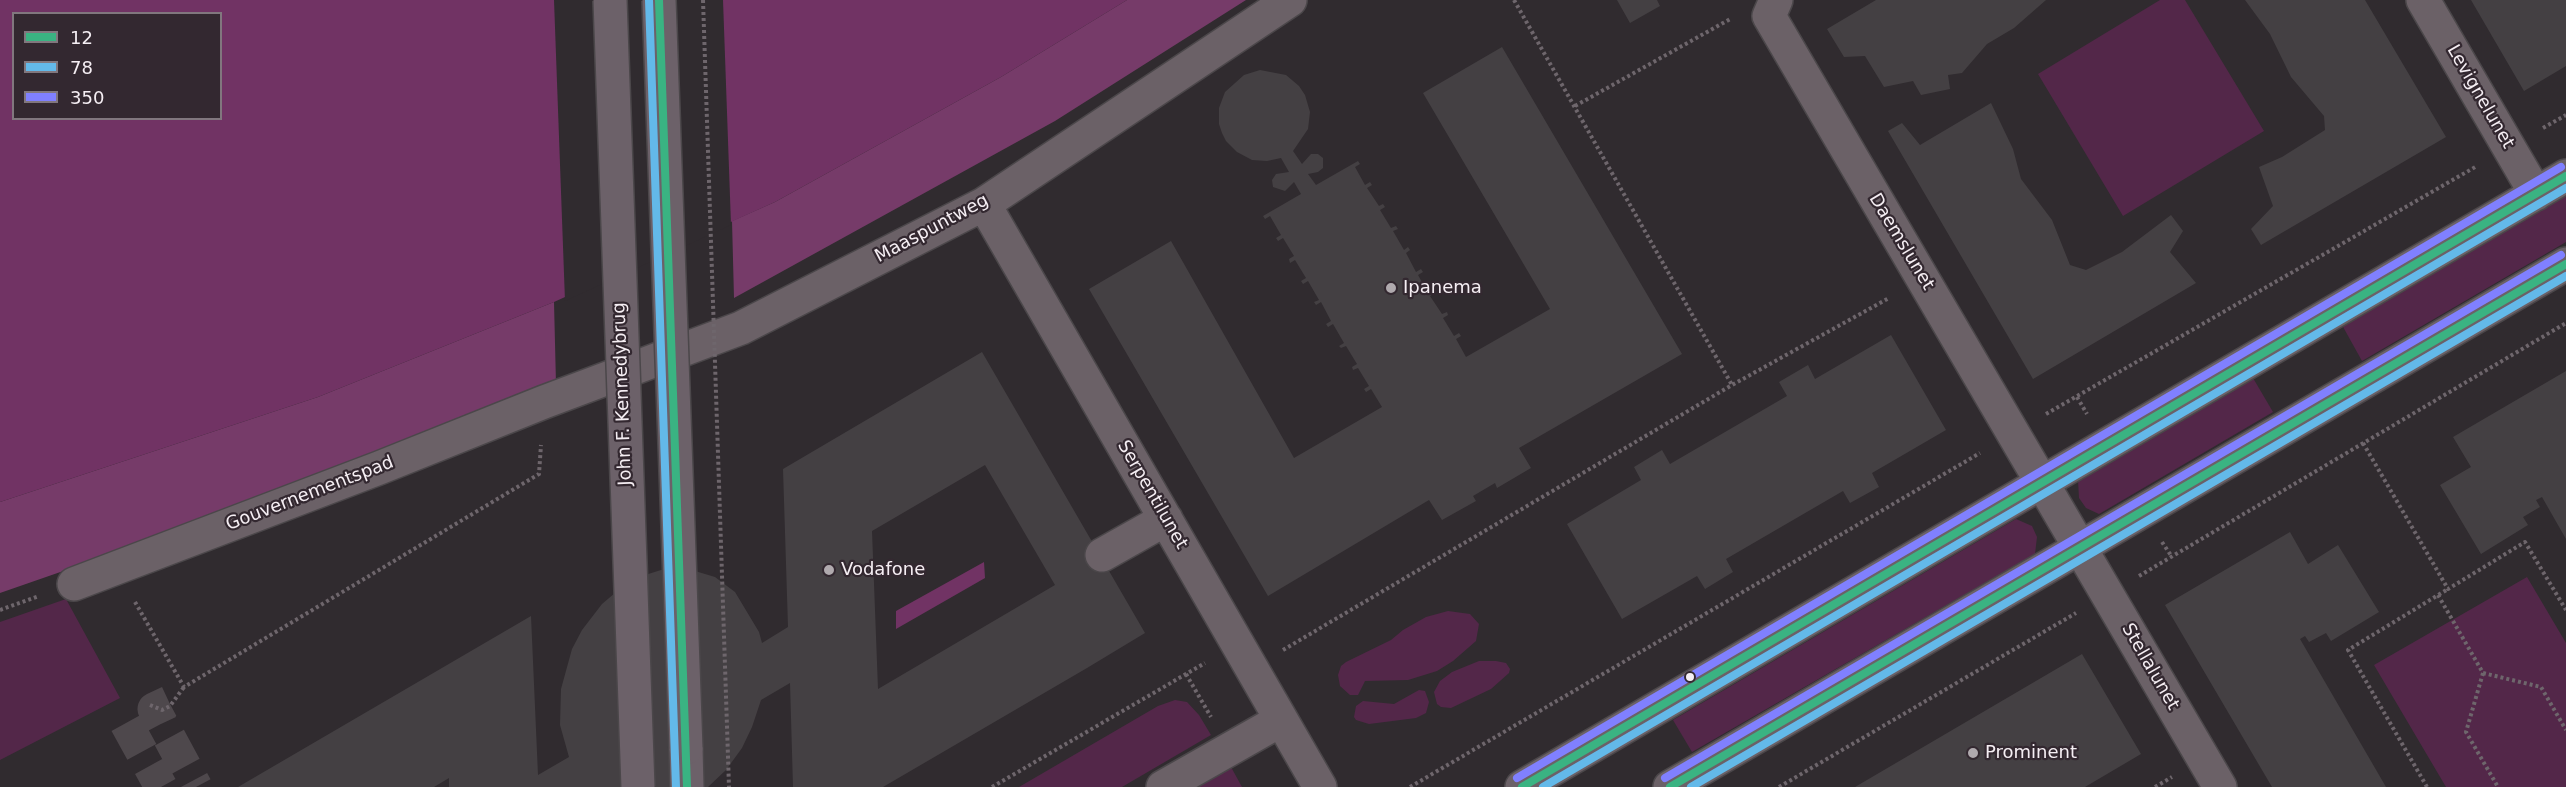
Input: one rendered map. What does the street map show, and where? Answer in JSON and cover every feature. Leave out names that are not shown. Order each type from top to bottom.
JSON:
[{"type":"main road","name":"John F. Kennedybrug","points":[[610,0],[638,787]]},
{"type":"main road","points":[[659,0],[687,787]]},
{"type":"street","name":"Maaspuntweg","points":[[544,402],[741,328],[984,204],[1290,0]]},
{"type":"street","name":"Daemslunet","points":[[1776,0],[1769,16],[2081,547]]},
{"type":"street","name":"Levignelunet","points":[[2423,0],[2536,194]]},
{"type":"street","points":[[1522,787],[2566,176]]},
{"type":"street","name":"Serpentilunet","points":[[984,204],[1320,787]]},
{"type":"street","points":[[1670,787],[2566,264]]},
{"type":"street","name":"Gouvernementspad","points":[[74,584],[379,468],[544,402]]},
{"type":"street","points":[[1102,555],[1166,519]]},
{"type":"street","name":"Stellalunet","points":[[2081,547],[2220,787]]},
{"type":"street","points":[[1163,787],[1281,720]]},
{"type":"path","points":[[703,0],[729,787]]},
{"type":"path","points":[[1514,0],[1732,385]]},
{"type":"path","points":[[1575,106],[1734,17]]},
{"type":"path","points":[[1410,787],[2013,433],[2509,148]]},
{"type":"path","points":[[1251,669],[1732,385],[1923,279]]},
{"type":"path","points":[[1779,787],[2566,322]]},
{"type":"path","points":[[150,705],[162,710],[170,706],[184,687],[539,474],[544,402]]},
{"type":"path","points":[[2362,443],[2448,589]]},
{"type":"path","points":[[2427,787],[2349,650],[2525,542],[2566,610]]},
{"type":"path","points":[[2438,595],[2483,672],[2541,687],[2566,730]]},
{"type":"path","points":[[147,621],[184,687]]},
{"type":"path","points":[[2483,672],[2466,732],[2498,787]]},
{"type":"path","points":[[992,787],[1186,674]]},
{"type":"shaded area","points":[[0,0],[1127,0],[1001,77],[775,202],[554,302],[318,397],[0,502]]},
{"type":"shaded area","points":[[1127,0],[1246,0],[1055,121],[734,298],[732,221],[775,202],[1001,77]]},
{"type":"shaded area","points":[[2160,0],[2185,0],[2264,131],[2123,216],[2038,74]]},
{"type":"shaded area","points":[[2566,194],[2566,242],[2362,361],[2342,325]]},
{"type":"shaded area","points":[[554,302],[556,384],[233,512],[0,593],[0,502],[318,397]]},
{"type":"shaded area","points":[[2253,378],[2273,412],[2099,514],[2086,508],[2079,498],[2078,480]]},
{"type":"shaded area","points":[[2016,519],[2032,526],[2037,537],[2035,554],[1692,752],[1673,720]]},
{"type":"shaded area","points":[[984,562],[985,578],[896,629],[896,611]]},
{"type":"shaded area","points":[[2527,577],[2566,643],[2566,787],[2446,787],[2374,665]]},
{"type":"shaded area","points":[[66,599],[120,698],[0,760],[0,622]]},
{"type":"shaded area","points":[[1448,611],[1470,614],[1479,624],[1476,641],[1453,661],[1437,671],[1408,680],[1365,681],[1358,695],[1350,695],[1340,686],[1338,675],[1341,666],[1346,662],[1391,640],[1426,617]]},
{"type":"shaded area","points":[[1479,661],[1506,663],[1510,669],[1509,673],[1491,689],[1451,708],[1437,704],[1434,692],[1440,681],[1452,672]]},
{"type":"shaded area","points":[[1419,690],[1425,691],[1429,702],[1426,713],[1416,718],[1369,724],[1356,720],[1354,717],[1356,706],[1363,701],[1394,704]]},
{"type":"shaded area","points":[[1175,700],[1187,702],[1199,715],[1211,735],[1122,787],[1019,787],[1158,706]]},
{"type":"shaded area","points":[[1231,767],[1242,787],[1196,787]]},
{"type":"pier","points":[[554,0],[723,0],[731,225],[565,301]]},
{"type":"building","points":[[1617,0],[1657,0],[1660,6],[1630,23]]},
{"type":"building","points":[[1876,0],[2046,0],[2014,28],[1987,44],[1962,73],[1948,75],[1950,89],[1921,95],[1913,81],[1884,87],[1865,56],[1844,57],[1827,29]]},
{"type":"building","points":[[2245,0],[2365,0],[2446,137],[2261,245],[2251,229],[2273,206],[2259,167],[2282,157],[2325,130],[2324,116],[2291,77],[2270,34]]},
{"type":"building","points":[[2471,0],[2566,0],[2566,66],[2524,91]]},
{"type":"building","points":[[1502,47],[1682,354],[1519,448],[1531,468],[1497,488],[1495,483],[1473,496],[1476,501],[1442,520],[1429,500],[1268,596],[1089,289],[1171,241],[1294,458],[1382,407],[1371,389],[1366,392],[1364,389],[1369,386],[1358,368],[1353,370],[1352,367],[1357,364],[1346,346],[1341,348],[1339,346],[1344,343],[1333,324],[1328,327],[1326,324],[1331,321],[1321,302],[1316,305],[1314,302],[1319,300],[1308,281],[1303,284],[1301,281],[1306,278],[1295,260],[1290,263],[1289,259],[1294,256],[1283,238],[1278,241],[1276,238],[1281,235],[1270,216],[1265,219],[1263,216],[1301,194],[1294,182],[1285,191],[1273,187],[1272,180],[1276,174],[1289,172],[1281,158],[1267,161],[1252,160],[1237,152],[1226,141],[1222,133],[1219,124],[1219,108],[1225,92],[1244,75],[1260,70],[1286,75],[1299,86],[1305,95],[1310,112],[1308,129],[1293,151],[1302,164],[1311,154],[1318,154],[1323,158],[1323,168],[1318,172],[1308,174],[1316,185],[1358,161],[1360,164],[1355,167],[1365,185],[1370,182],[1372,185],[1367,188],[1379,206],[1383,204],[1385,207],[1380,210],[1391,228],[1396,226],[1398,229],[1393,231],[1404,250],[1408,247],[1410,250],[1406,253],[1416,272],[1421,269],[1423,272],[1418,275],[1428,293],[1433,290],[1435,293],[1430,296],[1442,314],[1447,312],[1448,315],[1443,318],[1454,336],[1459,333],[1461,336],[1456,339],[1466,357],[1550,309],[1423,93]]},
{"type":"building","points":[[1991,103],[2013,149],[2021,179],[2052,220],[2070,265],[2086,270],[2122,252],[2171,215],[2183,231],[2170,252],[2196,283],[2033,379],[1888,131],[1902,123],[1920,145]]},
{"type":"building","points":[[1891,335],[1946,430],[1872,473],[1879,487],[1850,503],[1843,491],[1726,559],[1733,572],[1705,589],[1697,576],[1622,619],[1567,524],[1641,480],[1634,467],[1662,450],[1670,464],[1787,396],[1779,382],[1808,365],[1815,379]]},
{"type":"building","name":"Vodafone","points":[[982,352],[1145,633],[883,787],[793,787],[790,683],[761,700],[742,748],[726,770],[708,787],[449,787],[449,778],[434,787],[238,787],[531,616],[538,775],[569,757],[560,725],[561,689],[572,649],[582,630],[602,604],[622,587],[642,576],[661,570],[685,568],[715,577],[735,592],[759,632],[762,643],[788,627],[783,469]],"holes":[[[985,465],[1055,585],[878,689],[872,531]]]},
{"type":"building","points":[[2566,371],[2566,539],[2542,497],[2536,500],[2540,507],[2523,517],[2528,525],[2481,554],[2440,485],[2471,467],[2453,437]]},
{"type":"building","points":[[2290,532],[2308,564],[2338,545],[2379,612],[2331,641],[2326,633],[2309,642],[2305,636],[2300,639],[2386,787],[2272,787],[2165,605]]},
{"type":"building","points":[[2082,654],[2141,754],[2085,787],[1855,787]]},
{"type":"tunnel","points":[[169,702],[154,709],[196,787]]},
{"type":"tunnel","points":[[126,723],[161,787]]},
{"type":"transit line","name":"78","points":[[649,0],[676,787]]},
{"type":"transit line","name":"12","points":[[659,0],[687,787]]},
{"type":"transit line","name":"350","points":[[1517,778],[2561,167]]},
{"type":"transit line","name":"12","points":[[1522,787],[2566,176]]},
{"type":"transit line","name":"78","points":[[1543,787],[2566,188]]},
{"type":"transit line","name":"350","points":[[1665,778],[2561,255]]},
{"type":"transit line","name":"12","points":[[1670,787],[2566,264]]},
{"type":"transit line","name":"78","points":[[1691,787],[2566,276]]},
{"type":"place","name":"Ipanema","points":[[1391,288]]},
{"type":"place","name":"Vodafone","points":[[829,570]]},
{"type":"place","name":"Prominent","points":[[1973,753]]}]
